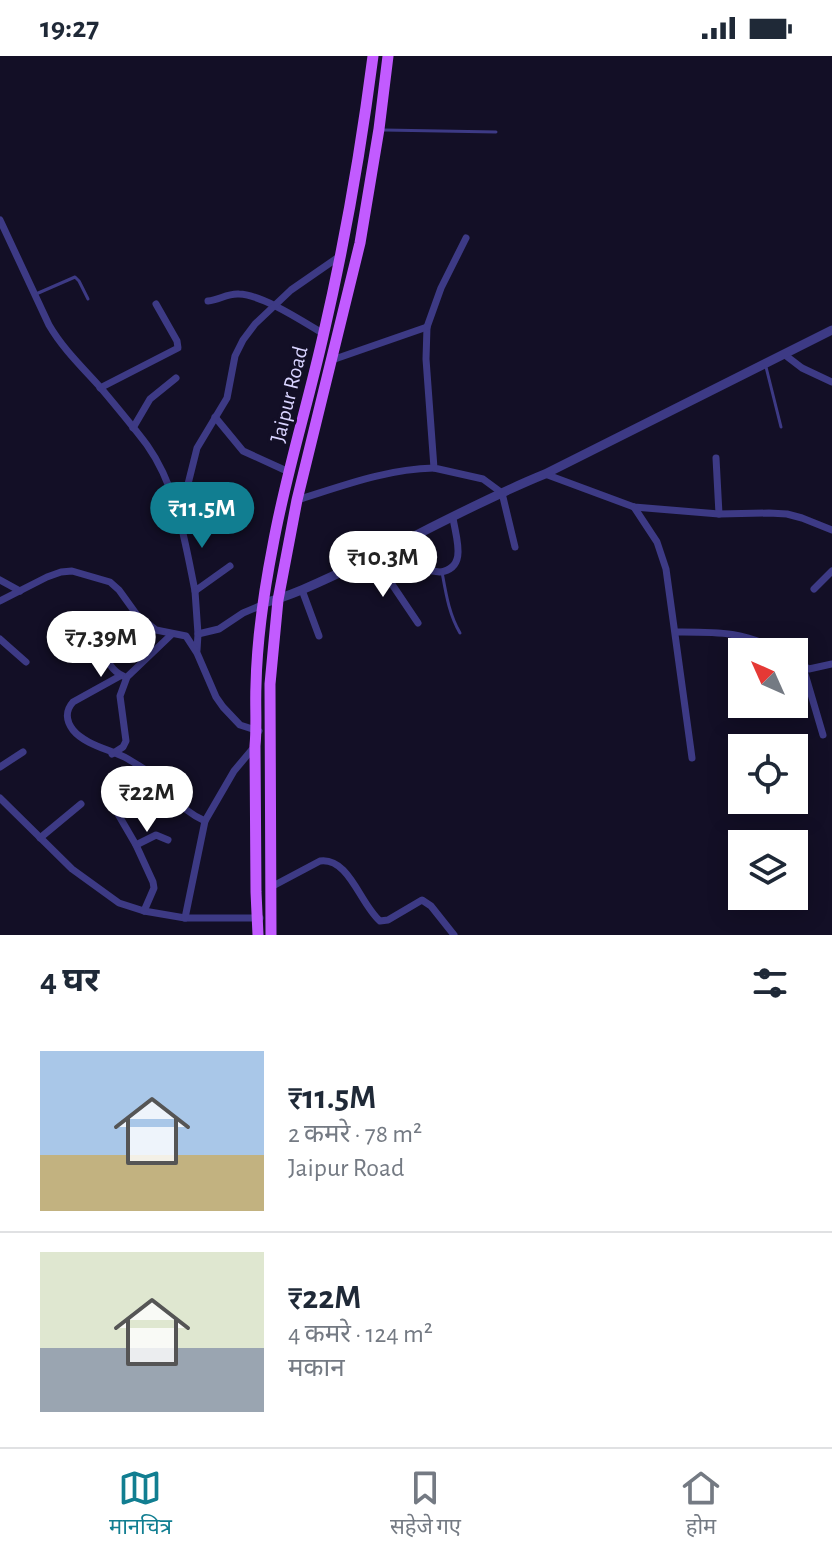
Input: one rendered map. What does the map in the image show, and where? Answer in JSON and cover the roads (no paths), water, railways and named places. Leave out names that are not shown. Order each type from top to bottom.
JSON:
[{"type":"main road","name":"Jaipur Road","points":[[258,935],[256,684],[264,603],[289,472],[342,255],[373,56]]},
{"type":"main road","name":"Jaipur Road","points":[[271,935],[270,684],[278,600],[297,500],[360,243],[388,56]]},
{"type":"main road","points":[[320,348],[334,355]]},
{"type":"street","points":[[1,224],[58,341],[147,445],[157,462],[180,519],[195,591],[197,653]]},
{"type":"street","points":[[434,468],[426,371],[427,327],[441,288],[466,238]]},
{"type":"street","points":[[180,519],[197,448],[227,398],[239,348],[255,324],[274,305],[308,277],[342,255]]},
{"type":"street","points":[[208,301],[240,294],[274,305],[324,334]]},
{"type":"street","points":[[100,388],[178,348],[156,304]]},
{"type":"street","points":[[334,355],[427,327]]},
{"type":"street","points":[[198,634],[219,629],[264,603],[376,560],[502,493],[832,330]]},
{"type":"street","points":[[785,355],[802,368],[832,382]]},
{"type":"street","points":[[133,428],[150,399],[176,378]]},
{"type":"street","points":[[215,417],[243,451],[289,472]]},
{"type":"street","points":[[716,458],[719,514]]},
{"type":"street","points":[[297,500],[381,473],[434,468],[483,479],[502,493],[515,547]]},
{"type":"street","points":[[545,474],[634,507],[719,514],[787,514],[832,530]]},
{"type":"street","points":[[634,507],[657,542],[666,569],[692,758]]},
{"type":"street","points":[[376,560],[442,572],[450,570],[458,556],[453,518]]},
{"type":"street","points":[[376,560],[418,623]]},
{"type":"street","points":[[195,591],[230,566]]},
{"type":"street","points":[[0,601],[61,572],[72,571],[101,578],[119,590],[148,625],[156,630],[186,636],[223,707],[240,725],[269,733]]},
{"type":"street","points":[[814,589],[832,571]]},
{"type":"street","points":[[0,580],[20,591]]},
{"type":"street","points":[[302,590],[319,636]]},
{"type":"street","points":[[676,632],[719,632],[748,638]]},
{"type":"street","points":[[172,634],[123,676],[73,702],[67,712],[68,720],[79,735],[153,775],[173,800],[205,821]]},
{"type":"street","points":[[0,639],[26,662]]},
{"type":"street","points":[[103,650],[108,663],[123,676]]},
{"type":"street","points":[[808,668],[832,664]]},
{"type":"street","points":[[112,754],[126,741],[120,696],[123,676]]},
{"type":"street","points":[[808,684],[823,735]]},
{"type":"street","points":[[185,918],[205,821],[234,771],[255,746]]},
{"type":"street","points":[[0,767],[23,752]]},
{"type":"street","points":[[0,798],[72,869],[119,903],[185,918],[270,917]]},
{"type":"street","points":[[111,802],[136,845],[154,888],[144,911]]},
{"type":"street","points":[[40,838],[81,804]]},
{"type":"street","points":[[136,845],[156,835],[168,840]]},
{"type":"street","points":[[271,887],[320,861],[328,860],[344,871],[380,921],[388,920],[422,900],[431,906],[454,935]]},
{"type":"lane","points":[[379,129],[496,132]]},
{"type":"lane","points":[[35,295],[75,277],[88,299]]},
{"type":"lane","points":[[765,363],[781,427]]},
{"type":"lane","points":[[442,572],[447,603],[460,633]]}]
